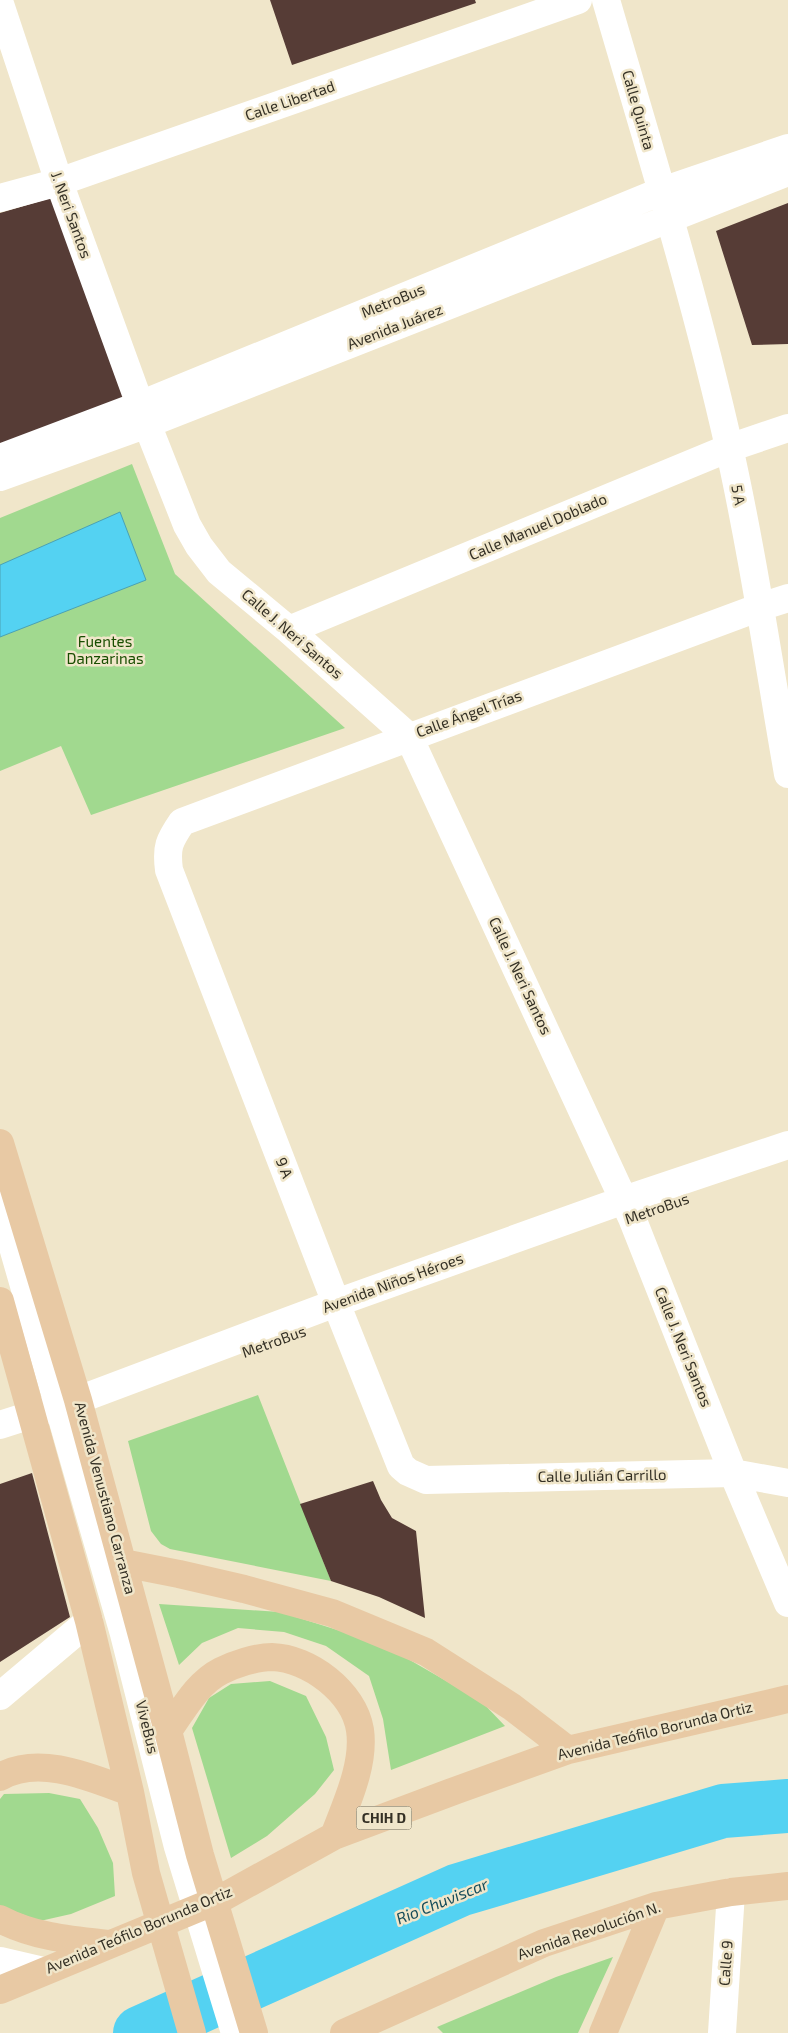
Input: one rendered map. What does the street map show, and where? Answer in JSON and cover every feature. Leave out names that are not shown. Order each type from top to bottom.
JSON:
[{"type":"main road","name":"Avenida Venustiano Carranza","points":[[0,1143],[62,1410],[89,1620],[130,1792],[146,1873],[192,2033]]},
{"type":"main road","name":"Avenida Venustiano Carranza","points":[[0,1301],[62,1410],[123,1563],[168,1731],[189,1851],[254,2033]]},
{"type":"main road","points":[[123,1563],[244,1588],[341,1616],[426,1652],[512,1707],[568,1750]]},
{"type":"main road","points":[[168,1731],[200,1687],[219,1671],[248,1661],[272,1657],[298,1663],[320,1674],[336,1686],[351,1706],[360,1729],[359,1759],[349,1797],[334,1836]]},
{"type":"main road","name":"Avenida Teófilo Borunda Ortiz","points":[[0,1990],[220,1899],[334,1836],[568,1750],[788,1699]]},
{"type":"main road","points":[[0,1777],[38,1766],[73,1772],[130,1792]]},
{"type":"main road","name":"Avenida Revolución N.","points":[[344,2033],[544,1944],[656,1906],[731,1892],[788,1886]]},
{"type":"main road","points":[[603,2033],[656,1906]]},
{"type":"main road","points":[[0,1919],[16,1928],[54,1938],[113,1944]]},
{"type":"street","name":"Calle Libertad","points":[[0,198],[59,182],[578,0]]},
{"type":"street","name":"Calle Quinta","points":[[606,0],[671,220]]},
{"type":"street","name":"J. Neri Santos","points":[[0,4],[59,182],[143,414]]},
{"type":"street","name":"MetroBus","points":[[0,458],[143,414],[662,191],[788,148]]},
{"type":"street","name":"Avenida Juárez","points":[[0,478],[143,414],[671,220],[788,172]]},
{"type":"street","name":"5 A","points":[[671,220],[729,448],[760,607],[788,774]]},
{"type":"street","name":"Calle J. Neri Santos","points":[[143,414],[187,525],[199,546],[219,572],[289,630],[409,737],[628,1209],[733,1473],[788,1603]]},
{"type":"street","name":"Calle Manuel Doblado","points":[[289,630],[729,448],[788,428]]},
{"type":"street","name":"Calle Ángel Trías","points":[[167,850],[172,836],[182,822],[788,598]]},
{"type":"street","name":"9 A","points":[[167,850],[169,870],[339,1310],[401,1466],[416,1477]]},
{"type":"street","name":"Avenida Niños Héroes","points":[[0,1425],[62,1410],[339,1310],[628,1209],[788,1145]]},
{"type":"street","name":"MetroBus","points":[[628,1209],[788,1164]]},
{"type":"street","points":[[0,1202],[62,1410]]},
{"type":"street","name":"ViveBus","points":[[62,1410],[124,1634],[189,1851],[235,2033]]},
{"type":"street","name":"Calle Julián Carrillo","points":[[416,1477],[426,1480],[733,1473],[788,1483]]},
{"type":"street","points":[[0,1696],[89,1620]]},
{"type":"street","name":"Calle 9","points":[[722,2033],[731,1892]]},
{"type":"street","points":[[0,1961],[43,1971]]},
{"type":"green space","name":"Fuentes Danzarinas","points":[[132,464],[175,574],[345,728],[91,815],[61,746],[0,771],[0,518]]},
{"type":"green space","points":[[258,1395],[331,1581],[170,1549],[161,1544],[151,1531],[128,1441]]},
{"type":"green space","points":[[159,1604],[280,1612],[382,1644],[481,1701],[505,1726],[391,1770],[383,1719],[369,1676],[326,1646],[284,1632],[238,1628],[202,1643],[179,1665]]},
{"type":"green space","points":[[270,1681],[306,1696],[326,1737],[334,1770],[315,1794],[267,1836],[231,1858],[192,1728],[209,1698],[231,1684]]},
{"type":"green space","points":[[49,1793],[80,1799],[98,1828],[113,1863],[115,1896],[71,1914],[40,1921],[0,1906],[0,1799],[4,1794]]},
{"type":"green space","points":[[613,1957],[578,2033],[443,2033],[437,2027],[556,1977]]},
{"type":"water","name":"Fuentes Danzarinas","points":[[120,512],[146,580],[0,637],[0,565]]},
{"type":"building","points":[[270,0],[475,0],[476,3],[292,65]]},
{"type":"building","points":[[51,198],[127,404],[0,452],[0,213]]},
{"type":"building","points":[[788,203],[788,344],[752,345],[716,231]]},
{"type":"building","points":[[32,1473],[70,1617],[0,1662],[0,1484]]},
{"type":"building","points":[[373,1481],[381,1500],[392,1518],[416,1531],[425,1618],[379,1597],[331,1581],[300,1504]]},
{"type":"waterway","name":"Rio Chuviscar","points":[[140,2033],[459,1890],[723,1811],[788,1806]]}]
